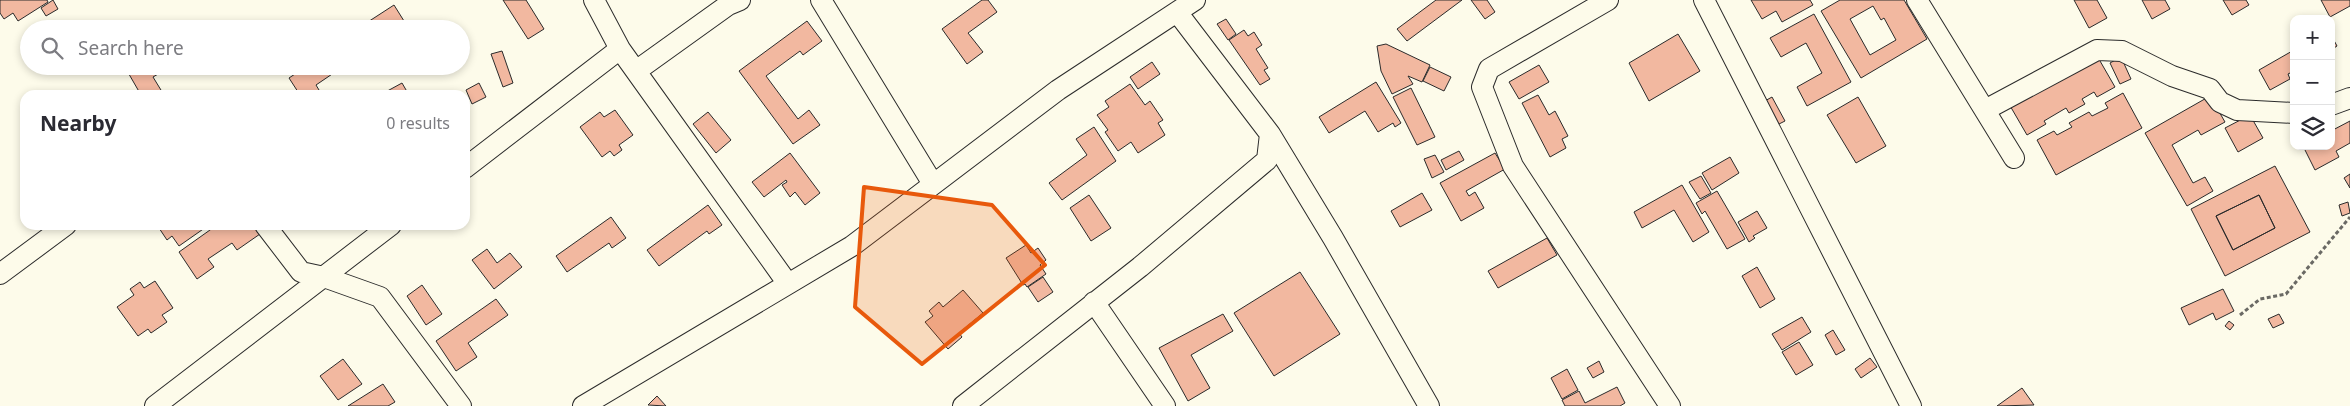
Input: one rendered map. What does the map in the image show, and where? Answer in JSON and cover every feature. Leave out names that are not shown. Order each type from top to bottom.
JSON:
[{"type":"street","points":[[594,0],[620,49],[788,284]]},
{"type":"street","points":[[636,71],[728,5],[740,0]]},
{"type":"street","points":[[821,0],[933,184]]},
{"type":"street","points":[[583,406],[852,246],[1058,90],[1195,0]]},
{"type":"street","points":[[1608,0],[1489,69],[1482,87],[1513,166],[1670,406]]},
{"type":"street","points":[[1704,0],[1911,406]]},
{"type":"street","points":[[1917,0],[2014,158]]},
{"type":"street","points":[[1177,12],[1270,134],[1333,238],[1429,406]]},
{"type":"street","points":[[470,164],[620,49]]},
{"type":"street","points":[[1985,110],[2097,50],[2114,49],[2172,76],[2210,89],[2220,102],[2237,110],[2290,114]]},
{"type":"street","points":[[2335,104],[2350,98]]},
{"type":"street","points":[[963,406],[1140,266],[1267,160],[1270,134]]},
{"type":"street","points":[[0,274],[59,230]]},
{"type":"street","points":[[269,230],[301,272],[324,277],[380,297],[461,406]]},
{"type":"street","points":[[155,406],[385,230]]},
{"type":"street","points":[[1094,302],[1165,406]]},
{"type":"path","points":[[2240,315],[2260,299],[2286,294],[2350,217]]},
{"type":"highlighted area","points":[[864,187],[992,205],[1045,265],[922,364],[855,307]]},
{"type":"building","points":[[0,0],[47,0],[48,2],[18,21],[13,13],[4,19],[0,13]]},
{"type":"building","points":[[53,0],[58,9],[46,16],[41,8]]},
{"type":"building","points":[[503,0],[526,0],[544,29],[528,39]]},
{"type":"building","points":[[982,0],[988,0],[997,12],[968,33],[983,52],[967,64],[942,29]]},
{"type":"building","points":[[1436,0],[1462,0],[1407,41],[1397,29]]},
{"type":"building","points":[[1471,0],[1487,0],[1495,12],[1485,19]]},
{"type":"building","points":[[1751,0],[1810,0],[1813,5],[1782,22],[1776,11],[1762,19]]},
{"type":"building","points":[[1840,0],[1904,0],[1927,39],[1861,78],[1821,11]],"holes":[[[1873,6],[1881,20],[1884,18],[1896,40],[1870,55],[1850,19]]]},
{"type":"building","points":[[2074,0],[2097,0],[2107,18],[2089,28]]},
{"type":"building","points":[[2142,0],[2165,0],[2170,9],[2152,19]]},
{"type":"building","points":[[2223,0],[2246,0],[2249,5],[2232,15]]},
{"type":"building","points":[[2321,0],[2350,0],[2350,6],[2334,15],[2329,15]]},
{"type":"building","points":[[394,5],[403,20],[371,20]]},
{"type":"building","points":[[1814,14],[1851,82],[1807,106],[1797,87],[1822,73],[1806,43],[1781,57],[1770,38]]},
{"type":"building","points":[[1226,19],[1236,34],[1228,40],[1217,24]]},
{"type":"building","points":[[807,21],[822,41],[803,55],[800,51],[766,76],[798,119],[809,110],[820,125],[793,144],[739,71]]},
{"type":"building","points":[[1244,30],[1248,36],[1254,32],[1262,45],[1256,49],[1268,68],[1264,70],[1270,79],[1260,85],[1229,40]]},
{"type":"building","points":[[1678,34],[1700,71],[1649,101],[1629,63]]},
{"type":"building","points":[[1386,44],[1430,65],[1422,82],[1408,76],[1413,84],[1392,94],[1381,71],[1377,46]]},
{"type":"building","points":[[502,51],[513,83],[503,87],[491,54]]},
{"type":"building","points":[[2290,52],[2290,73],[2288,74],[2290,79],[2270,90],[2259,70]]},
{"type":"building","points":[[2096,54],[2115,87],[2097,97],[2094,92],[2082,99],[2085,104],[2069,113],[2066,108],[2044,121],[2046,124],[2027,135],[2009,104]]},
{"type":"building","points":[[2121,57],[2131,79],[2120,84],[2110,63]]},
{"type":"building","points":[[1152,62],[1160,74],[1138,89],[1130,77]]},
{"type":"building","points":[[1539,65],[1549,82],[1519,99],[1509,82]]},
{"type":"building","points":[[1430,67],[1451,77],[1444,91],[1423,81]]},
{"type":"building","points":[[129,75],[156,75],[153,77],[161,90],[138,90]]},
{"type":"building","points":[[294,75],[331,75],[316,85],[319,90],[297,90],[289,78]]},
{"type":"building","points":[[1376,82],[1401,123],[1395,127],[1393,123],[1378,132],[1365,111],[1329,133],[1319,117]]},
{"type":"building","points":[[402,83],[406,90],[389,90]]},
{"type":"building","points":[[479,83],[486,97],[472,104],[470,90],[466,90]]},
{"type":"building","points":[[1130,84],[1145,105],[1150,101],[1163,120],[1158,123],[1165,135],[1138,153],[1131,142],[1118,151],[1105,132],[1108,130],[1097,115],[1109,107],[1105,101]]},
{"type":"building","points":[[1411,88],[1435,137],[1417,145],[1393,97]]},
{"type":"building","points":[[2123,93],[2142,128],[2056,175],[2037,140],[2054,131],[2057,135],[2072,127],[2069,123],[2089,112],[2092,116],[2108,108],[2105,103]]},
{"type":"building","points":[[1538,95],[1549,115],[1555,111],[1568,136],[1562,139],[1566,148],[1550,157],[1522,103]]},
{"type":"building","points":[[2210,96],[2225,122],[2201,135],[2198,130],[2172,145],[2193,183],[2205,177],[2213,191],[2187,206],[2145,133]]},
{"type":"building","points":[[1772,97],[1785,121],[1775,126],[1763,102]]},
{"type":"building","points":[[1858,97],[1886,146],[1856,163],[1827,115]]},
{"type":"building","points":[[615,110],[633,135],[619,145],[622,150],[614,156],[610,151],[602,157],[580,127],[600,112],[604,117]]},
{"type":"building","points":[[708,112],[731,140],[716,153],[693,124]]},
{"type":"building","points":[[2250,115],[2263,138],[2238,152],[2225,128]]},
{"type":"building","points":[[2350,121],[2350,143],[2336,151],[2339,157],[2315,170],[2305,150],[2335,150],[2335,129]]},
{"type":"building","points":[[1094,127],[1116,161],[1062,200],[1049,183],[1087,155],[1076,139]]},
{"type":"building","points":[[1459,151],[1464,160],[1446,170],[1441,160]]},
{"type":"building","points":[[790,153],[820,193],[805,205],[795,192],[790,197],[782,185],[787,182],[786,180],[764,197],[752,182]]},
{"type":"building","points":[[1495,153],[1505,169],[1466,191],[1469,196],[1475,192],[1484,208],[1461,221],[1440,183]]},
{"type":"building","points":[[1435,155],[1444,172],[1432,178],[1424,159]]},
{"type":"building","points":[[1730,157],[1739,173],[1712,190],[1702,173]]},
{"type":"building","points":[[2275,166],[2310,232],[2225,276],[2191,209]],"holes":[[[2259,195],[2275,228],[2233,250],[2216,216]]]},
{"type":"building","points":[[2350,174],[2350,188],[2344,178]]},
{"type":"building","points":[[1701,176],[1711,193],[1700,199],[1689,182]]},
{"type":"building","points":[[1682,185],[1709,232],[1693,242],[1674,210],[1642,228],[1634,212]]},
{"type":"building","points":[[1717,191],[1745,239],[1727,249],[1705,211],[1702,214],[1696,203]]},
{"type":"building","points":[[1422,193],[1432,210],[1400,227],[1391,211]]},
{"type":"building","points":[[1089,195],[1111,228],[1091,241],[1070,208]]},
{"type":"building","points":[[2259,195],[2275,228],[2233,250],[2216,216]]},
{"type":"building","points":[[2348,202],[2350,213],[2342,216],[2339,205]]},
{"type":"building","points":[[708,205],[722,225],[709,234],[707,231],[659,266],[647,250]]},
{"type":"building","points":[[1757,211],[1767,228],[1753,236],[1755,238],[1749,242],[1738,222]]},
{"type":"building","points":[[611,217],[626,238],[612,248],[609,243],[567,272],[556,256]]},
{"type":"building","points":[[160,230],[202,230],[179,246],[172,236],[167,240]]},
{"type":"building","points":[[210,230],[257,230],[260,234],[237,250],[232,243],[208,259],[214,267],[197,279],[179,252]]},
{"type":"building","points":[[1547,238],[1557,255],[1498,288],[1488,271]]},
{"type":"building","points":[[1026,245],[1031,253],[1038,248],[1046,260],[1040,265],[1046,274],[1027,287],[1025,284],[1023,285],[1006,258]]},
{"type":"building","points":[[487,249],[497,263],[510,253],[522,267],[494,289],[472,260]]},
{"type":"building","points":[[1757,267],[1775,299],[1760,308],[1742,276]]},
{"type":"building","points":[[1300,272],[1340,334],[1274,376],[1234,313]]},
{"type":"building","points":[[1043,277],[1053,292],[1038,302],[1028,287]]},
{"type":"building","points":[[155,281],[173,308],[162,315],[167,322],[151,333],[148,329],[138,336],[117,307],[134,295],[130,289],[140,282],[144,288]]},
{"type":"building","points":[[422,285],[442,314],[426,325],[407,296]]},
{"type":"building","points":[[2223,289],[2234,311],[2216,320],[2213,313],[2189,325],[2181,308]]},
{"type":"building","points":[[963,290],[983,313],[959,333],[962,337],[948,349],[925,322],[933,316],[929,311],[939,302],[943,307]]},
{"type":"building","points":[[496,299],[508,315],[468,343],[477,357],[456,371],[436,341]]},
{"type":"building","points":[[1223,314],[1233,331],[1191,355],[1210,388],[1188,401],[1159,348]]},
{"type":"building","points":[[2279,314],[2284,323],[2273,328],[2268,319]]},
{"type":"building","points":[[1802,317],[1811,332],[1782,350],[1772,334]]},
{"type":"building","points":[[2229,321],[2234,325],[2230,330],[2225,326]]},
{"type":"building","points":[[1833,330],[1845,350],[1836,355],[1825,335]]},
{"type":"building","points":[[1799,342],[1813,365],[1796,375],[1782,352]]},
{"type":"building","points":[[1870,358],[1877,367],[1861,378],[1855,369]]},
{"type":"building","points":[[343,359],[362,384],[338,400],[320,376]]},
{"type":"building","points":[[1599,361],[1604,372],[1593,378],[1587,368]]},
{"type":"building","points":[[1567,369],[1578,390],[1562,399],[1551,378]]},
{"type":"building","points":[[383,384],[395,402],[388,406],[348,406]]},
{"type":"building","points":[[1617,387],[1625,403],[1620,406],[1565,406],[1562,400],[1579,391],[1585,403]]},
{"type":"building","points":[[2022,388],[2034,405],[1997,406]]},
{"type":"building","points":[[657,396],[666,406],[648,405]]}]
